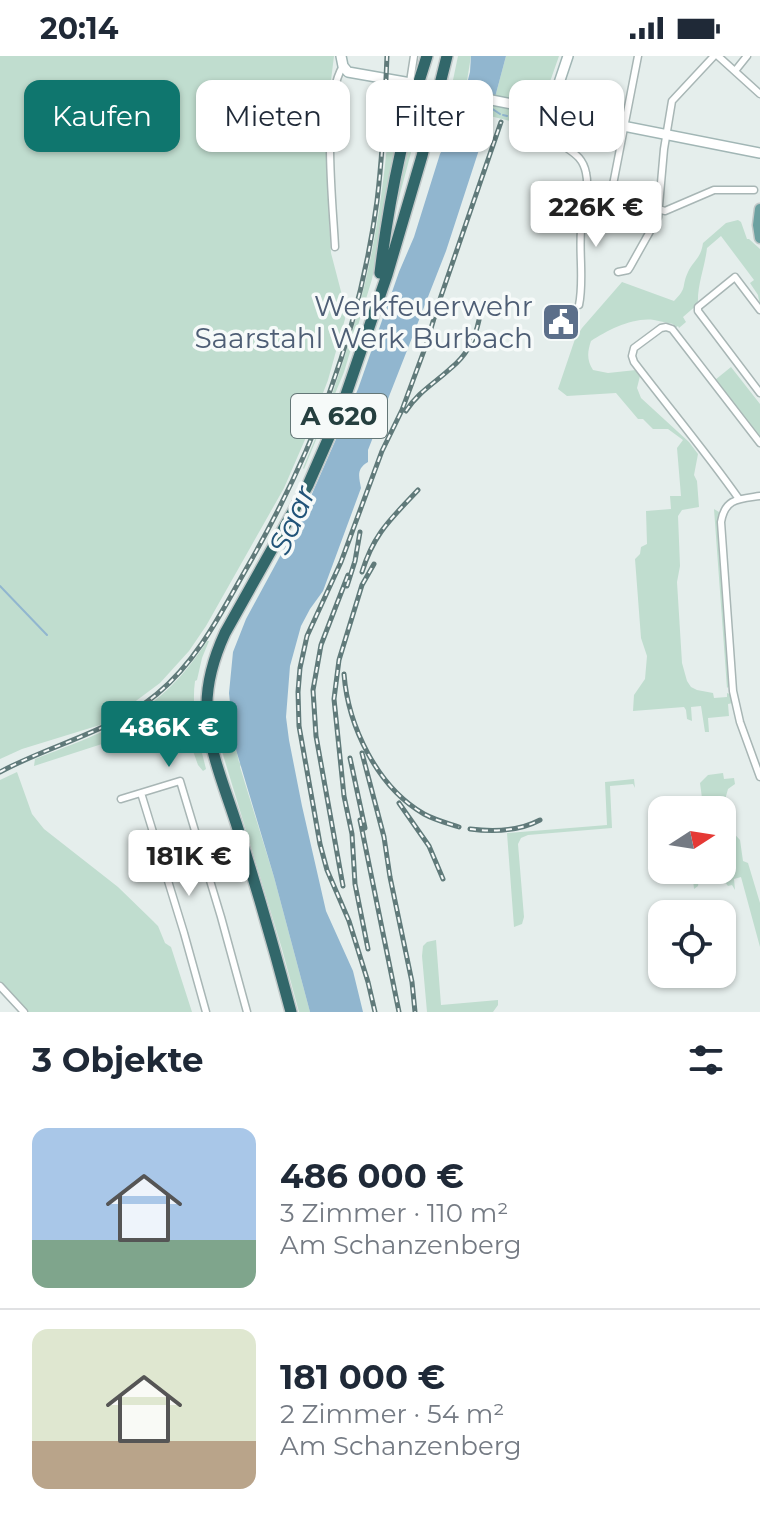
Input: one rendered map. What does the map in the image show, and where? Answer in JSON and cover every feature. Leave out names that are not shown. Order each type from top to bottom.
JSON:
[{"type":"highway","points":[[419,80],[427,56]]},
{"type":"highway","name":"A 620","points":[[291,1012],[258,892],[212,748],[208,721],[209,679],[225,633],[290,520],[324,450],[354,374],[439,56]]},
{"type":"highway","name":"A 620","points":[[284,1012],[206,750],[201,722],[203,678],[219,630],[284,517],[318,448],[348,372],[422,156],[447,56]]},
{"type":"highway","points":[[449,80],[454,56]]},
{"type":"highway","points":[[383,274],[384,240],[401,152]]},
{"type":"highway","points":[[383,274],[397,255],[430,152]]},
{"type":"main road","points":[[560,80],[568,56]]},
{"type":"main road","points":[[342,61],[348,72],[393,80]]},
{"type":"main road","points":[[624,126],[760,153]]},
{"type":"main road","points":[[760,209],[760,238]]},
{"type":"street","points":[[414,56],[417,80]]},
{"type":"street","points":[[624,126],[638,56]]},
{"type":"street","points":[[618,272],[628,270],[656,222],[666,134],[674,97],[716,56],[760,94]]},
{"type":"street","points":[[735,71],[747,56]]},
{"type":"street","points":[[335,247],[330,121],[342,61]]},
{"type":"street","points":[[573,152],[586,173],[587,182],[581,228],[579,305]]},
{"type":"street","points":[[618,152],[611,195],[659,210],[665,211],[714,190],[754,190]]},
{"type":"street","points":[[760,310],[735,277],[698,307],[760,393]]},
{"type":"street","points":[[739,499],[633,359],[634,348],[661,328],[672,329],[760,443]]},
{"type":"street","points":[[760,496],[730,503],[724,510],[721,528],[733,691],[740,722],[760,777]]},
{"type":"street","points":[[751,750],[760,749]]},
{"type":"street","points":[[121,799],[180,781],[247,1012]]},
{"type":"street","points":[[141,793],[206,1012]]},
{"type":"street","points":[[158,846],[196,834]]},
{"type":"street","points":[[0,986],[24,1012]]},
{"type":"green space","points":[[0,56],[334,56],[331,80],[196,80],[196,152],[327,152],[331,253],[345,319],[328,380],[284,488],[206,626],[189,651],[160,683],[100,725],[0,759]]},
{"type":"green space","points":[[458,56],[471,56],[467,80],[453,80]]},
{"type":"green space","points":[[506,56],[559,56],[551,80],[509,80],[509,121],[493,117],[493,105]]},
{"type":"green space","points":[[387,152],[398,152],[372,279],[344,372],[304,469],[359,307]]},
{"type":"green space","points":[[405,152],[411,152],[396,209],[394,208]]},
{"type":"green space","points":[[738,220],[747,239],[760,249],[760,306],[758,295],[750,283],[754,280],[721,236],[707,248],[698,304],[683,317],[686,322],[675,328],[673,324],[654,320],[629,322],[591,341],[588,353],[593,370],[608,373],[636,370],[640,376],[637,388],[641,398],[698,454],[694,475],[699,507],[682,510],[678,516],[680,566],[677,582],[682,663],[691,687],[713,693],[714,698],[730,694],[733,703],[728,704],[729,716],[708,718],[709,732],[705,732],[701,706],[691,707],[692,721],[687,719],[684,707],[633,711],[634,695],[645,679],[647,656],[641,638],[635,559],[641,547],[647,544],[646,511],[671,509],[670,496],[681,496],[677,448],[683,440],[668,429],[653,429],[643,419],[638,419],[616,393],[567,396],[558,389],[575,339],[622,282],[674,301],[683,290],[688,272],[699,256],[703,243],[726,223]]},
{"type":"green space","points":[[731,367],[760,404],[760,438],[715,380]]},
{"type":"green space","points":[[714,509],[719,512],[730,685],[727,688]]},
{"type":"green space","points":[[207,641],[194,692],[196,725],[206,769],[203,771],[198,765],[179,719],[34,766],[35,759],[111,728],[152,703],[189,666]]},
{"type":"green space","points":[[215,709],[230,709],[240,767],[274,877],[310,1012],[299,1012],[214,725]]},
{"type":"green space","points":[[17,772],[32,814],[44,829],[118,887],[158,926],[165,943],[171,947],[192,1012],[23,1012],[0,986],[0,780]]},
{"type":"green space","points":[[723,773],[724,779],[734,778],[735,784],[728,789],[726,796],[702,796],[700,783],[708,775]]},
{"type":"green space","points":[[634,779],[635,788],[633,784],[610,786],[612,828],[521,838],[518,844],[524,917],[522,924],[514,927],[507,833],[607,825],[605,782]]},
{"type":"green space","points":[[736,836],[760,903],[760,947],[741,877],[736,878]]},
{"type":"green space","points":[[436,940],[441,1005],[498,1000],[493,1012],[427,1012],[423,946]]},
{"type":"water","points":[[471,56],[506,56],[493,105],[493,80],[468,80]]},
{"type":"water","points":[[478,152],[446,251],[368,450],[368,462],[360,470],[361,488],[323,591],[301,626],[290,666],[286,717],[302,806],[326,911],[353,971],[363,1012],[310,1012],[234,743],[229,693],[233,652],[246,619],[304,512],[358,389],[414,237],[440,154]]},
{"type":"waterway","points":[[493,109],[500,114]]},
{"type":"waterway","points":[[503,115],[507,116]]},
{"type":"waterway","points":[[0,586],[47,635]]},
{"type":"railway","points":[[0,772],[101,728],[157,694],[184,667],[207,637],[269,527],[329,393],[358,299],[377,201],[387,56]]},
{"type":"railway","points":[[375,1012],[349,921],[327,870],[320,844],[299,726],[300,668],[307,636],[341,562],[425,348],[501,122]]},
{"type":"railway","points":[[406,411],[421,393],[461,358],[479,320]]},
{"type":"railway","points":[[362,572],[378,537],[418,490]]},
{"type":"railway","points":[[347,586],[360,532]]},
{"type":"railway","points":[[368,949],[355,884],[352,834],[344,796],[334,699],[339,660],[362,585],[374,564]]},
{"type":"railway","points":[[343,886],[316,736],[313,690],[321,645],[348,575]]},
{"type":"railway","points":[[344,674],[359,734],[379,772],[407,802],[428,816],[459,827]]},
{"type":"railway","points":[[362,753],[384,837],[415,1012]]},
{"type":"railway","points":[[350,758],[365,828]]},
{"type":"railway","points":[[399,803],[429,846],[443,879]]},
{"type":"railway","points":[[360,820],[399,1012]]},
{"type":"railway","points":[[470,829],[506,830],[540,820]]},
{"type":"place","name":"Werkfeuerwehr Saarstahl Werk Burbach","points":[[561,322]]},
{"type":"water label","name":"Saar","points":[[292,520]]}]
